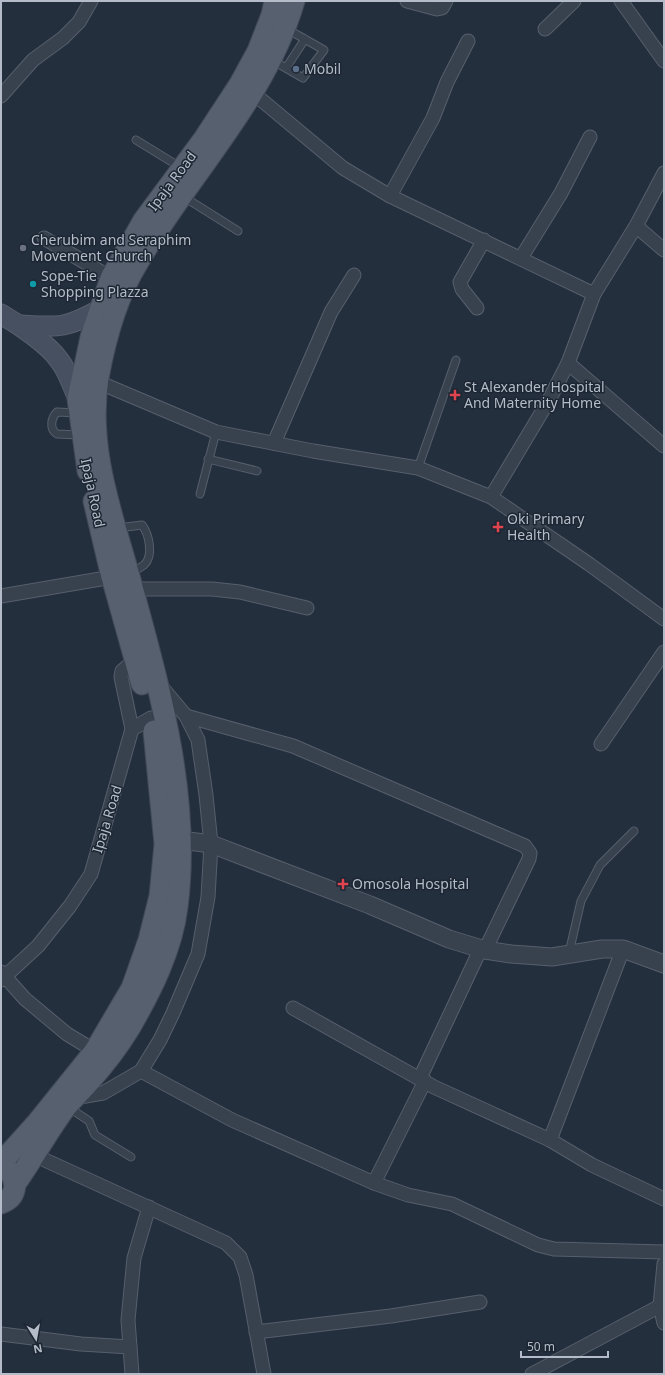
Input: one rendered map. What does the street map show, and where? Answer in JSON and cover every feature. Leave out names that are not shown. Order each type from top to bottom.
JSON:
[{"type":"main road","name":"Ipaja Road","points":[[168,717],[85,460],[79,406],[99,310],[110,278],[144,220],[204,139],[240,84],[258,51],[272,15],[275,1]]},
{"type":"main road","name":"Ipaja Road","points":[[168,717],[136,660],[116,528],[100,473],[95,418],[98,382],[104,347],[127,283],[137,263],[182,196],[233,126],[253,93],[278,64],[285,27],[294,1]]},
{"type":"main road","points":[[20,325],[64,326],[76,323],[99,310]]},
{"type":"main road","points":[[1,314],[20,325],[58,358],[68,374],[79,406]]},
{"type":"main road","points":[[1,1203],[11,1197],[15,1184],[70,1102],[111,1055],[130,1027],[154,982],[170,938],[177,908],[181,840],[177,789],[168,717]]},
{"type":"main road","points":[[15,1184],[10,1172],[1,1165],[95,1051],[132,988],[150,940],[160,896],[165,844],[156,748],[168,717]]},
{"type":"street","points":[[1,96],[33,60],[63,38],[80,22],[91,1]]},
{"type":"street","points":[[407,1],[437,9],[442,8],[446,1]]},
{"type":"street","points":[[545,29],[574,1]]},
{"type":"street","points":[[621,1],[664,61]]},
{"type":"street","points":[[390,196],[433,118],[447,82],[468,40]]},
{"type":"street","points":[[253,93],[343,168],[390,196],[594,294]]},
{"type":"street","points":[[521,258],[561,193],[590,137]]},
{"type":"street","points":[[491,497],[549,400],[568,363],[594,294],[636,226],[664,173]]},
{"type":"street","points":[[636,226],[664,250]]},
{"type":"street","points":[[44,238],[110,278]]},
{"type":"street","points":[[477,308],[462,289],[460,282],[484,240]]},
{"type":"street","points":[[274,443],[331,312],[354,275]]},
{"type":"street","points":[[568,363],[664,446]]},
{"type":"street","points":[[98,382],[216,432],[313,451],[418,468],[491,497],[589,564],[664,619]]},
{"type":"street","points":[[1,596],[124,580],[240,592],[307,608]]},
{"type":"street","points":[[601,744],[664,652]]},
{"type":"street","points":[[136,660],[122,671],[121,677],[132,729],[168,717],[293,746],[525,846],[530,853],[529,859],[483,949],[374,1183]]},
{"type":"street","points":[[70,1102],[103,1093],[141,1071],[160,1040],[198,954],[208,897],[211,844],[198,740],[168,717]]},
{"type":"street","name":"Ipaja Road","points":[[3,976],[38,946],[70,906],[91,874],[132,729]]},
{"type":"street","points":[[181,840],[211,844],[370,905],[449,938],[483,949],[511,954],[552,957],[569,953],[602,949],[623,949],[664,963]]},
{"type":"street","points":[[550,1140],[623,949]]},
{"type":"street","points":[[3,976],[25,999],[67,1034],[95,1051]]},
{"type":"street","points":[[293,1008],[422,1080],[550,1140],[592,1165],[664,1199]]},
{"type":"street","points":[[141,1071],[232,1120],[374,1183],[408,1195],[452,1204],[538,1245],[554,1248],[664,1252]]},
{"type":"street","points":[[34,1155],[226,1242],[240,1257],[246,1275],[264,1374]]},
{"type":"street","points":[[132,1374],[128,1320],[134,1258],[150,1207]]},
{"type":"street","points":[[664,1264],[660,1306],[664,1323]]},
{"type":"street","points":[[256,1332],[391,1316],[480,1302]]},
{"type":"street","points":[[532,1374],[660,1306]]},
{"type":"street","points":[[1,1334],[74,1343],[130,1347]]},
{"type":"lane","points":[[285,27],[324,50],[303,78],[278,64],[304,39]]},
{"type":"lane","points":[[136,140],[182,168]]},
{"type":"lane","points":[[182,196],[238,231]]},
{"type":"lane","points":[[418,468],[456,360]]},
{"type":"lane","points":[[79,406],[58,412],[52,420],[52,428],[57,434],[82,435]]},
{"type":"lane","points":[[200,494],[216,432]]},
{"type":"lane","points":[[208,459],[256,471]]},
{"type":"lane","points":[[116,528],[142,525],[148,533],[149,556],[145,564],[124,580]]},
{"type":"lane","points":[[569,953],[581,901],[600,865],[634,831]]},
{"type":"lane","points":[[70,1102],[89,1121],[95,1135],[131,1157]]},
{"type":"place","name":"Mobil","points":[[296,69]]},
{"type":"place","name":"Cherubim and Seraphim Movement Church","points":[[23,248]]},
{"type":"place","name":"Sope-Tie Shopping Plazza","points":[[33,284]]},
{"type":"place","name":"St Alexander Hospital And Maternity Home","points":[[455,395]]},
{"type":"place","name":"Oki Primary Health","points":[[498,527]]},
{"type":"place","name":"Omosola Hospital","points":[[343,884]]}]
